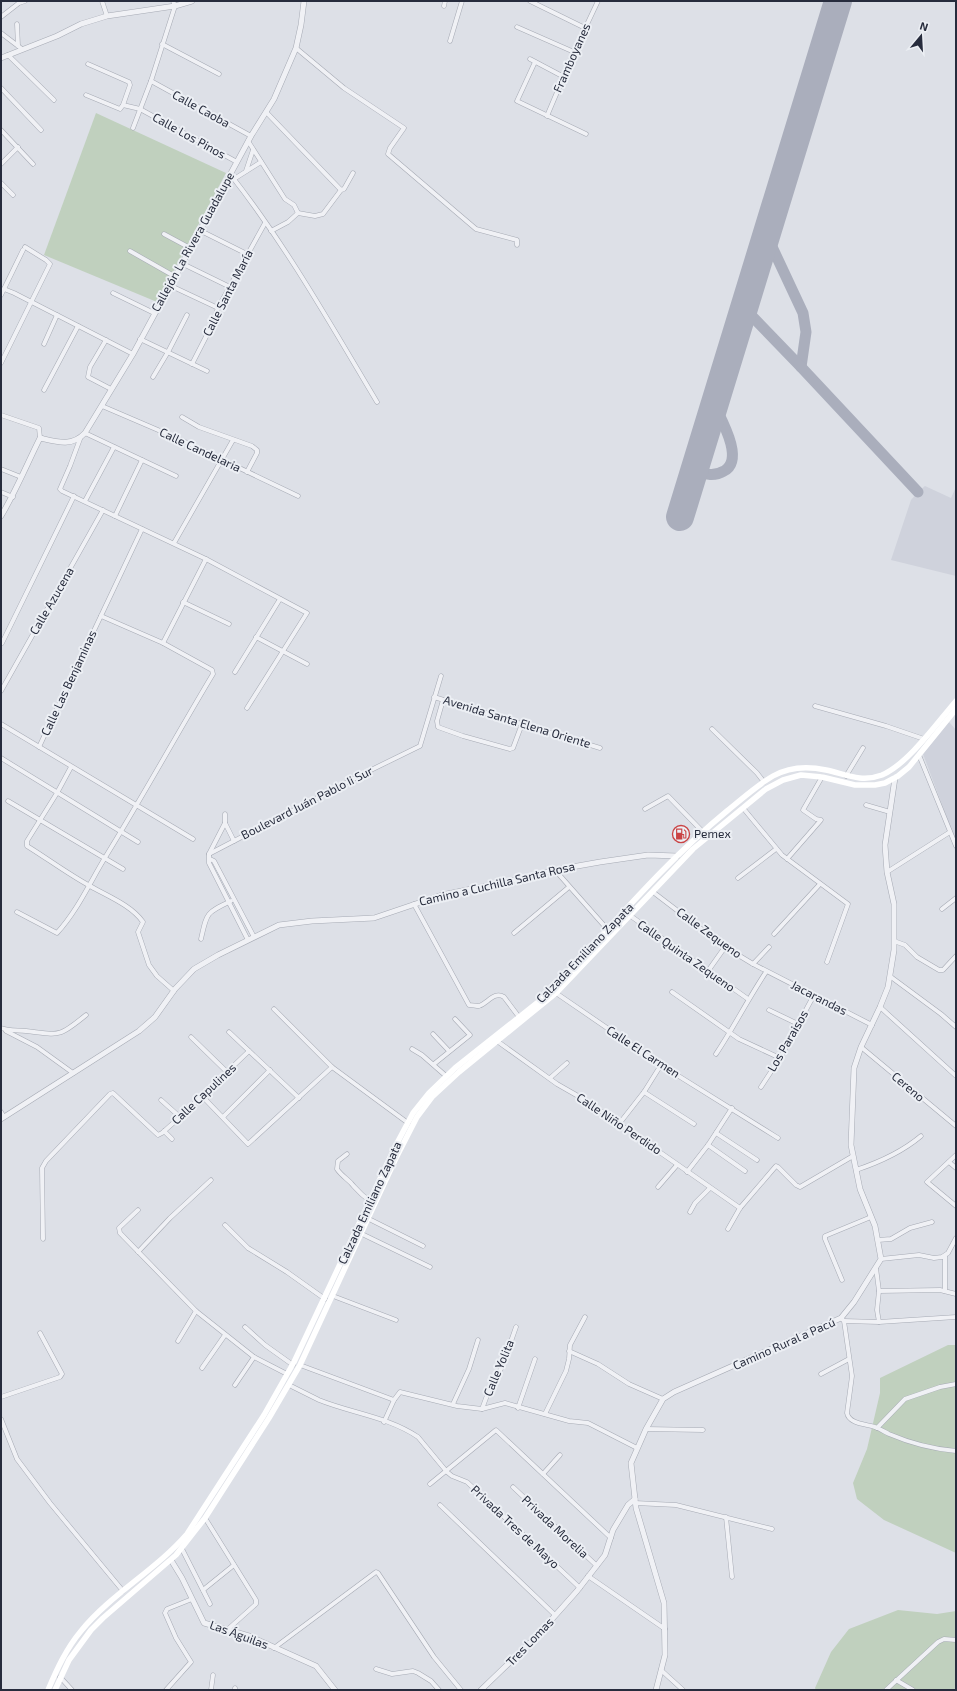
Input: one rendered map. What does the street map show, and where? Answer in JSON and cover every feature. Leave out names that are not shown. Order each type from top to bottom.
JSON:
[{"type":"main road","name":"Calzada Emiliano Zapata","points":[[267,1416],[289,1385],[300,1365],[396,1158],[417,1117],[450,1080],[556,993],[677,856],[703,832],[764,782],[779,773],[802,768],[826,770],[846,776],[866,779],[882,775],[902,762],[924,739],[956,701]]},
{"type":"main road","name":"Calzada Emiliano Zapata","points":[[267,1416],[325,1299],[408,1123],[419,1104],[446,1076],[542,999],[608,930],[653,892],[693,849],[766,789],[783,780],[801,775],[822,777],[855,785],[875,785],[885,783],[895,778],[909,767],[956,709]]},
{"type":"main road","points":[[882,775],[882,779],[885,783]]},
{"type":"main road","points":[[48,1690],[71,1644],[94,1617],[172,1550],[187,1534],[267,1416]]},
{"type":"main road","points":[[55,1690],[69,1660],[91,1630],[102,1618],[141,1586],[182,1549],[206,1518],[256,1433]]},
{"type":"main road","points":[[137,1579],[141,1586]]},
{"type":"street","points":[[1,17],[19,3],[25,1]]},
{"type":"street","points":[[102,1],[107,16]]},
{"type":"street","points":[[1,58],[20,48],[57,36],[81,24],[107,16],[192,1]]},
{"type":"street","name":"Callejón La Rivera Guadalupe","points":[[80,439],[102,406],[133,354],[174,276],[232,177],[237,162],[251,136],[267,113],[296,48],[304,1]]},
{"type":"street","points":[[444,6],[445,1]]},
{"type":"street","points":[[450,41],[462,1]]},
{"type":"street","points":[[530,1],[586,28]]},
{"type":"street","name":"Framboyanes","points":[[547,116],[574,52],[598,1]]},
{"type":"street","points":[[133,128],[151,81],[174,3]]},
{"type":"street","points":[[17,24],[20,48]]},
{"type":"street","points":[[517,27],[574,52]]},
{"type":"street","points":[[1,33],[20,48]]},
{"type":"street","points":[[162,44],[219,74]]},
{"type":"street","points":[[296,48],[344,88],[404,128],[390,148],[388,154],[476,229],[517,240],[517,244]]},
{"type":"street","points":[[8,54],[54,100]]},
{"type":"street","points":[[530,59],[564,77]]},
{"type":"street","points":[[536,62],[517,101],[586,134]]},
{"type":"street","points":[[88,64],[128,82],[130,85],[123,105]]},
{"type":"street","name":"Calle Caoba","points":[[151,81],[251,136]]},
{"type":"street","points":[[1,88],[42,130]]},
{"type":"street","name":"Calle Los Pinos","points":[[86,95],[116,108],[120,109],[123,105],[140,109],[237,162]]},
{"type":"street","points":[[267,113],[341,190]]},
{"type":"street","points":[[1,130],[33,164]]},
{"type":"street","points":[[248,142],[285,198],[294,205],[298,213]]},
{"type":"street","points":[[1,164],[18,147]]},
{"type":"street","points":[[246,171],[253,150]]},
{"type":"street","points":[[261,162],[232,177],[266,223],[307,286],[377,402]]},
{"type":"street","points":[[298,213],[315,216],[323,214],[341,190],[344,189],[353,173]]},
{"type":"street","points":[[1,183],[13,195]]},
{"type":"street","points":[[270,231],[288,222],[298,213]]},
{"type":"street","name":"Calle Santa María","points":[[192,364],[212,325],[218,308],[247,254],[266,223]]},
{"type":"street","points":[[200,230],[247,254]]},
{"type":"street","points":[[164,234],[190,248]]},
{"type":"street","points":[[1,296],[24,248],[46,260],[50,264],[2,357],[1,363]]},
{"type":"street","points":[[130,251],[174,276]]},
{"type":"street","points":[[182,263],[230,287]]},
{"type":"street","points":[[169,285],[218,308]]},
{"type":"street","points":[[4,289],[133,354]]},
{"type":"street","points":[[1,296],[5,291],[14,293]]},
{"type":"street","points":[[113,293],[154,313]]},
{"type":"street","points":[[44,344],[57,315]]},
{"type":"street","points":[[154,377],[187,316]]},
{"type":"street","points":[[44,390],[78,326]]},
{"type":"street","points":[[140,339],[207,371]]},
{"type":"street","points":[[106,340],[90,367],[88,377],[111,389]]},
{"type":"street","name":"Calle Candelaria","points":[[102,406],[179,439],[298,496]]},
{"type":"street","points":[[1,415],[39,428],[40,438],[13,497],[1,516]]},
{"type":"street","points":[[182,417],[199,427],[252,446],[257,450],[257,453],[247,472]]},
{"type":"street","points":[[85,433],[176,476]]},
{"type":"street","points":[[40,438],[69,443],[80,439]]},
{"type":"street","points":[[80,439],[60,489],[206,559],[307,613],[247,708]]},
{"type":"street","points":[[174,543],[233,440]]},
{"type":"street","points":[[85,502],[114,447]]},
{"type":"street","points":[[115,516],[142,460]]},
{"type":"street","points":[[1,469],[21,477]]},
{"type":"street","points":[[1,492],[13,497]]},
{"type":"street","points":[[2,643],[74,496]]},
{"type":"street","name":"Calle Azucena","points":[[1,691],[103,510]]},
{"type":"street","name":"Calle Las Benjaminas","points":[[39,747],[142,529]]},
{"type":"street","points":[[163,643],[206,559]]},
{"type":"street","points":[[235,672],[280,599]]},
{"type":"street","points":[[183,602],[229,624]]},
{"type":"street","points":[[17,912],[57,933],[65,924],[90,886],[105,857],[213,674],[212,670],[163,643],[100,618]]},
{"type":"street","points":[[256,637],[308,664]]},
{"type":"street","name":"Boulevard Juán Pablo Ii Sur","points":[[209,854],[420,746],[441,676]]},
{"type":"street","name":"Avenida Santa Elena Oriente","points":[[434,697],[600,748]]},
{"type":"street","points":[[443,700],[437,721],[438,727],[496,745],[510,749],[513,748],[522,724]]},
{"type":"street","points":[[815,706],[886,726],[924,739]]},
{"type":"street","points":[[1,724],[135,806],[193,839]]},
{"type":"street","points":[[712,729],[757,773],[764,782]]},
{"type":"street","points":[[846,776],[863,748]]},
{"type":"street","points":[[919,755],[956,846]]},
{"type":"street","points":[[1,758],[138,842]]},
{"type":"street","points":[[71,767],[26,844],[90,886],[120,903],[140,918],[143,922],[138,932],[149,965],[157,976],[174,991]]},
{"type":"street","points":[[787,859],[821,820],[816,819],[804,810],[822,777]]},
{"type":"street","points":[[895,778],[885,845],[887,872],[894,904],[894,941],[891,977],[880,1007],[861,1047],[854,1068],[851,1145],[860,1189],[875,1226],[881,1259],[920,1255],[934,1258],[945,1256]]},
{"type":"street","points":[[645,809],[668,796],[703,832]]},
{"type":"street","points":[[8,801],[123,869]]},
{"type":"street","points":[[866,805],[890,812]]},
{"type":"street","points":[[743,808],[787,859],[848,904],[827,962]]},
{"type":"street","points":[[225,814],[225,823],[234,841]]},
{"type":"street","points":[[225,823],[209,854],[209,863],[248,940]]},
{"type":"street","points":[[887,872],[950,832]]},
{"type":"street","points":[[738,878],[776,848]]},
{"type":"street","name":"Camino a Cuchilla Santa Rosa","points":[[3,1118],[139,1031],[155,1017],[174,991],[194,970],[248,940],[279,925],[312,921],[374,918],[442,895],[525,878],[555,870],[648,855],[677,856]]},
{"type":"street","points":[[210,859],[214,861],[254,937]]},
{"type":"street","points":[[555,870],[608,930]]},
{"type":"street","points":[[774,934],[820,884]]},
{"type":"street","points":[[514,933],[569,887]]},
{"type":"street","name":"Calle Zequeno","points":[[653,892],[725,947],[766,972]]},
{"type":"street","points":[[942,909],[956,898]]},
{"type":"street","points":[[201,939],[208,913],[235,900]]},
{"type":"street","points":[[414,904],[469,1005],[479,1006],[497,994],[504,997],[518,1017]]},
{"type":"street","name":"Calle Quinta Zequeno","points":[[627,914],[748,999]]},
{"type":"street","points":[[894,941],[906,945],[921,960],[941,971],[956,956]]},
{"type":"street","points":[[708,971],[725,947]]},
{"type":"street","points":[[753,964],[769,947]]},
{"type":"street","points":[[716,1054],[748,999],[766,972]]},
{"type":"street","name":"Jacarandas","points":[[766,972],[872,1025]]},
{"type":"street","points":[[891,977],[956,1027]]},
{"type":"street","points":[[672,992],[739,1039],[780,1058]]},
{"type":"street","name":"Calle El Carmen","points":[[556,993],[661,1065],[778,1138]]},
{"type":"street","name":"Los Paraisos","points":[[761,1087],[780,1058],[814,995]]},
{"type":"street","points":[[880,1007],[956,1076]]},
{"type":"street","points":[[274,1009],[332,1067],[408,1123]]},
{"type":"street","points":[[768,1010],[798,1024]]},
{"type":"street","points":[[2,1029],[60,1034],[68,1030],[86,1015]]},
{"type":"street","points":[[434,1064],[470,1035],[455,1019]]},
{"type":"street","points":[[2,1029],[37,1047],[73,1073]]},
{"type":"street","points":[[229,1032],[299,1098]]},
{"type":"street","points":[[433,1034],[449,1051]]},
{"type":"street","points":[[191,1037],[227,1072]]},
{"type":"street","name":"Calle Niño Perdido","points":[[497,1041],[567,1090],[585,1100],[740,1208]]},
{"type":"street","name":"Cereno","points":[[861,1047],[956,1126]]},
{"type":"street","points":[[412,1049],[434,1064],[446,1076]]},
{"type":"street","name":"Calle Capulines","points":[[43,1239],[42,1168],[46,1161],[113,1093],[158,1134],[164,1131],[180,1117],[249,1051]]},
{"type":"street","points":[[550,1078],[567,1063]]},
{"type":"street","points":[[619,1124],[644,1092],[661,1065]]},
{"type":"street","points":[[202,1096],[248,1144],[332,1067]]},
{"type":"street","points":[[223,1118],[270,1070]]},
{"type":"street","points":[[644,1092],[694,1124]]},
{"type":"street","points":[[161,1100],[180,1117]]},
{"type":"street","points":[[687,1172],[708,1145],[732,1108]]},
{"type":"street","points":[[1,1112],[3,1118]]},
{"type":"street","points":[[164,1131],[172,1139]]},
{"type":"street","points":[[716,1133],[758,1160]]},
{"type":"street","points":[[856,1170],[894,1155],[911,1145],[921,1136]]},
{"type":"street","points":[[708,1145],[745,1171]]},
{"type":"street","points":[[346,1154],[338,1161],[337,1169],[340,1175],[350,1182],[357,1192],[370,1201]]},
{"type":"street","points":[[956,1155],[927,1182],[956,1206]]},
{"type":"street","points":[[728,1229],[740,1208],[776,1166],[778,1166],[796,1185],[800,1187],[853,1156]]},
{"type":"street","points":[[949,1162],[956,1168]]},
{"type":"street","points":[[658,1187],[677,1165]]},
{"type":"street","points":[[138,1252],[170,1218],[212,1180]]},
{"type":"street","points":[[690,1212],[695,1203],[710,1188]]},
{"type":"street","points":[[138,1210],[118,1230],[196,1311],[254,1357],[287,1374]]},
{"type":"street","points":[[842,1280],[825,1236],[871,1217]]},
{"type":"street","points":[[369,1219],[423,1246]]},
{"type":"street","points":[[878,1240],[891,1239],[910,1228],[932,1222]]},
{"type":"street","points":[[225,1225],[248,1248],[287,1272],[325,1299]]},
{"type":"street","points":[[362,1234],[430,1267]]},
{"type":"street","points":[[945,1290],[945,1256],[956,1238]]},
{"type":"street","points":[[951,1248],[956,1251]]},
{"type":"street","name":"Camino Rural a Pacú","points":[[663,1399],[674,1392],[843,1320],[881,1259]]},
{"type":"street","points":[[876,1268],[879,1290],[877,1310],[879,1322]]},
{"type":"street","points":[[879,1290],[945,1290],[956,1294]]},
{"type":"street","points":[[333,1296],[396,1320]]},
{"type":"street","points":[[178,1341],[196,1311]]},
{"type":"street","points":[[956,1317],[879,1322],[843,1320],[852,1381],[847,1411],[848,1417],[853,1421],[877,1428],[914,1443],[956,1452]]},
{"type":"street","points":[[545,1414],[566,1371],[570,1345],[585,1318]]},
{"type":"street","points":[[245,1327],[265,1345],[293,1365]]},
{"type":"street","name":"Calle Yolita","points":[[482,1409],[489,1390],[502,1367],[516,1327]]},
{"type":"street","points":[[1,1397],[60,1377],[62,1374],[40,1333]]},
{"type":"street","points":[[202,1368],[225,1335]]},
{"type":"street","points":[[452,1404],[469,1369],[478,1340]]},
{"type":"street","points":[[569,1352],[598,1364],[629,1384],[663,1399],[646,1429],[631,1463],[635,1501],[664,1603],[665,1655],[656,1690]]},
{"type":"street","points":[[235,1385],[254,1357]]},
{"type":"street","points":[[518,1408],[535,1359]]},
{"type":"street","points":[[821,1374],[849,1359]]},
{"type":"street","points":[[300,1365],[394,1400]]},
{"type":"street","points":[[877,1428],[905,1399],[940,1387],[956,1384]]},
{"type":"street","points":[[289,1385],[319,1400],[412,1433],[418,1437],[446,1471]]},
{"type":"street","points":[[384,1422],[394,1400],[400,1392],[457,1406],[482,1409],[505,1403],[518,1408],[569,1421],[588,1423],[637,1448]]},
{"type":"street","points":[[1,1419],[17,1459],[50,1503],[123,1591]]},
{"type":"street","points":[[646,1429],[703,1430]]},
{"type":"street","points":[[430,1484],[496,1430],[611,1538]]},
{"type":"street","points":[[543,1474],[560,1455]]},
{"type":"street","name":"Privada Tres de Mayo","points":[[446,1471],[452,1476],[467,1482],[578,1590]]},
{"type":"street","name":"Privada Morelia","points":[[513,1487],[597,1566]]},
{"type":"street","points":[[635,1501],[676,1505],[772,1529]]},
{"type":"street","name":"Tres Lomas","points":[[481,1690],[536,1637],[578,1590],[605,1555],[613,1530],[628,1505],[635,1501]]},
{"type":"street","points":[[440,1505],[556,1615]]},
{"type":"street","points":[[206,1518],[256,1600],[256,1604],[227,1630]]},
{"type":"street","points":[[726,1518],[732,1577]]},
{"type":"street","points":[[182,1549],[210,1604]]},
{"type":"street","name":"Las Águilas","points":[[171,1560],[204,1623],[249,1636],[316,1666],[335,1690]]},
{"type":"street","points":[[203,1590],[234,1565]]},
{"type":"street","points":[[274,1648],[376,1572],[434,1658],[461,1690]]},
{"type":"street","points":[[588,1576],[665,1629]]},
{"type":"street","points":[[166,1690],[191,1662],[176,1638],[165,1612],[167,1609],[192,1599]]},
{"type":"street","points":[[886,1690],[938,1642],[944,1639],[956,1640]]},
{"type":"street","points":[[376,1669],[392,1674],[413,1671],[431,1681],[439,1690]]},
{"type":"street","points":[[661,1670],[683,1690]]},
{"type":"street","points":[[211,1690],[213,1675]]},
{"type":"street","points":[[60,1677],[72,1690]]},
{"type":"street","points":[[896,1680],[913,1690]]},
{"type":"shaded area","points":[[925,486],[951,498],[956,487],[956,576],[891,560],[911,500]]},
{"type":"shaded area","points":[[949,722],[956,730],[956,842],[923,754]]},
{"type":"green space","points":[[96,113],[226,173],[157,302],[44,255]]},
{"type":"green space","points":[[948,1345],[956,1345],[956,1553],[884,1520],[857,1499],[853,1483],[867,1449],[880,1393],[880,1378]]},
{"type":"green space","points":[[898,1610],[937,1614],[956,1611],[956,1690],[816,1690],[815,1688],[831,1652],[849,1629]]},
{"type":"taxiway","points":[[766,234],[803,313],[806,332],[801,367]]},
{"type":"taxiway","points":[[744,308],[918,492]]},
{"type":"taxiway","points":[[694,471],[717,474],[730,466],[732,458],[730,439],[714,404]]},
{"type":"runway","points":[[680,517],[838,1]]},
{"type":"place","name":"Pemex","points":[[681,834]]}]
